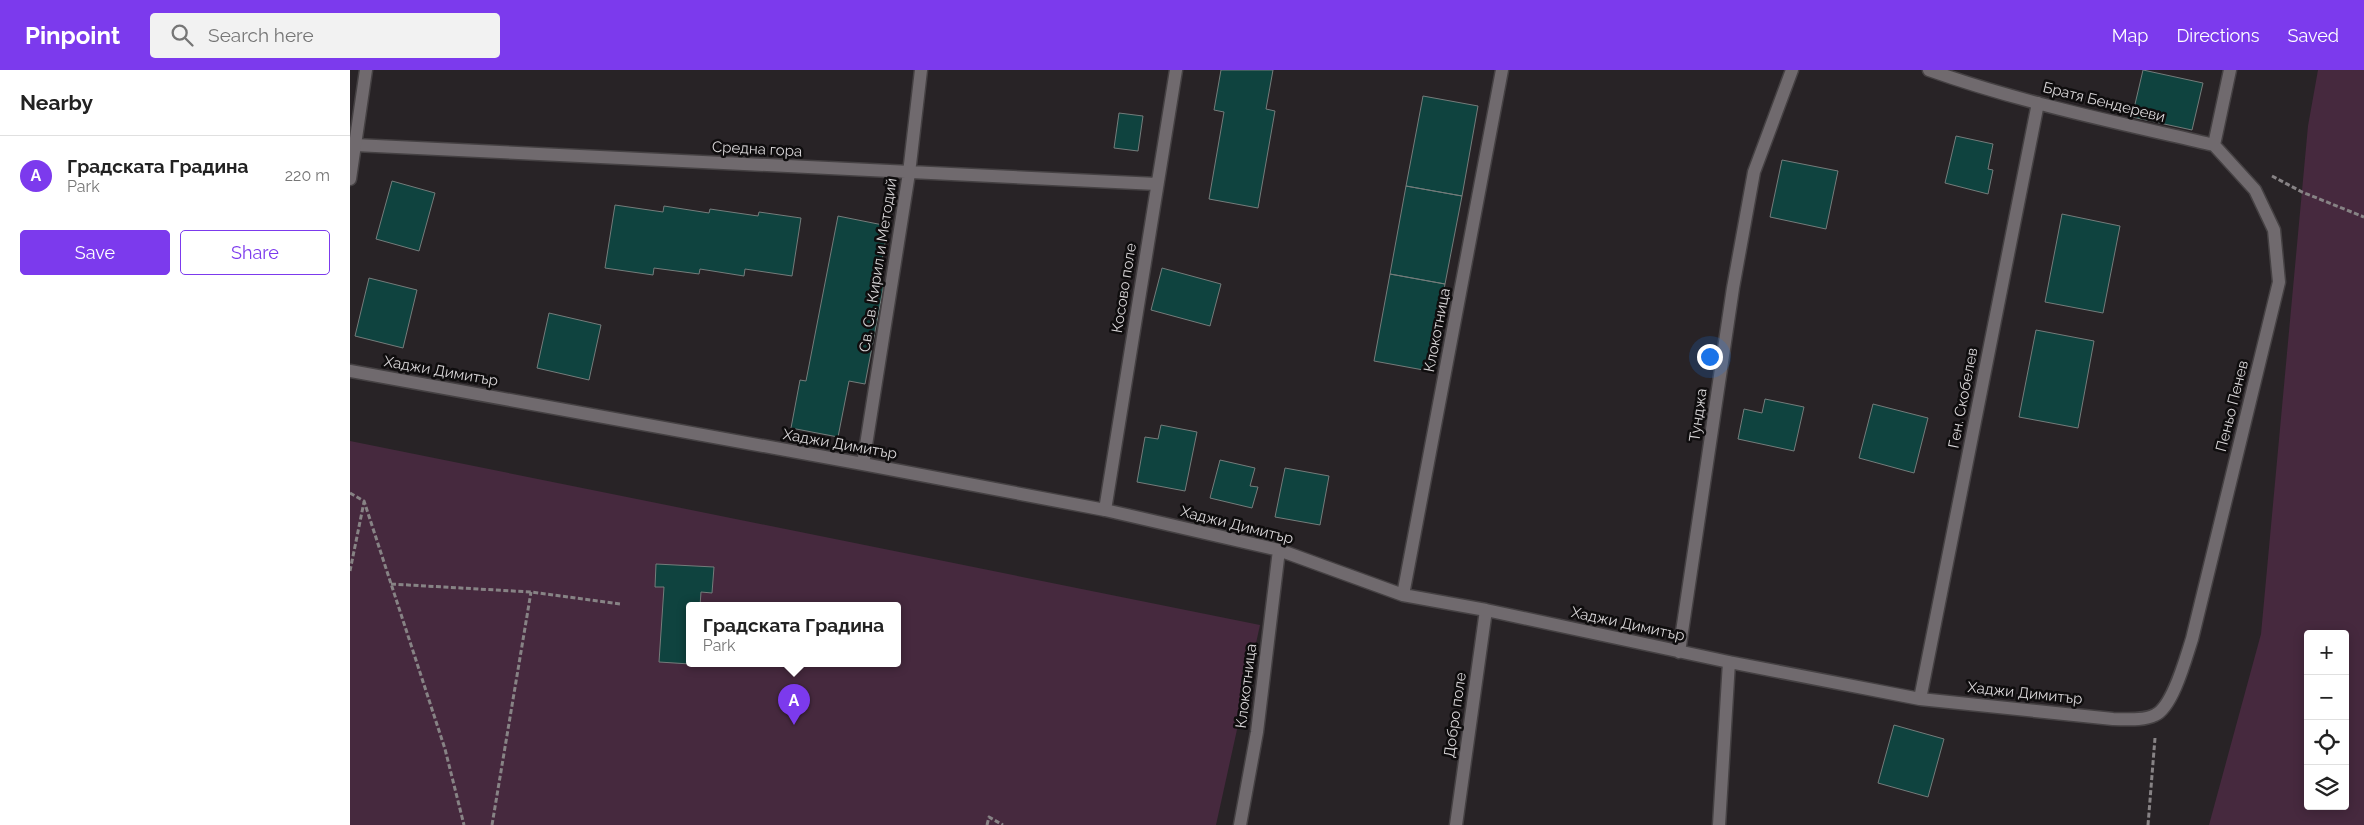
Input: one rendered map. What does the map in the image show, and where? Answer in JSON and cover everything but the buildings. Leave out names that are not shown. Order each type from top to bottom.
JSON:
[{"type":"street","points":[[350,179],[366,70]]},
{"type":"street","name":"Св. Св. Кирил и Методий","points":[[863,464],[909,173],[921,70]]},
{"type":"street","name":"Косово поле","points":[[1104,510],[1176,70]]},
{"type":"street","name":"Клокотница","points":[[1403,595],[1502,70]]},
{"type":"street","name":"Тунджа","points":[[1680,652],[1733,288],[1754,172],[1792,70]]},
{"type":"street","name":"Братя Бендереви","points":[[1929,70],[1963,76],[2038,103],[2214,146]]},
{"type":"street","points":[[2214,146],[2230,70]]},
{"type":"street","name":"Ген. Скобелев","points":[[1920,699],[2038,103]]},
{"type":"street","name":"Средна гора","points":[[355,146],[1157,184]]},
{"type":"street","name":"Пеньо Пенев","points":[[2157,715],[2172,695],[2192,638],[2279,282],[2274,230],[2255,190],[2214,146]]},
{"type":"street","name":"Хаджи Димитър","points":[[350,371],[863,464],[1104,510],[1279,550],[1403,595],[1486,610],[1680,652],[1920,699],[2113,719],[2138,719],[2157,715]]},
{"type":"street","name":"Клокотница","points":[[1240,825],[1256,732],[1279,550]]},
{"type":"street","name":"Добро поле","points":[[1456,825],[1486,610]]},
{"type":"street","points":[[1719,825],[1729,662]]},
{"type":"path","points":[[2267,173],[2302,192],[2364,217]]},
{"type":"path","points":[[350,493],[364,501],[445,749],[464,825]]},
{"type":"path","points":[[350,571],[364,501]]},
{"type":"path","points":[[391,584],[531,592],[620,604]]},
{"type":"path","points":[[492,825],[531,592]]},
{"type":"path","points":[[2148,825],[2157,715]]},
{"type":"path","points":[[987,825],[989,817],[1003,825]]},
{"type":"shaded area","points":[[2318,70],[2364,70],[2364,825],[2209,825],[2261,634],[2308,126]]},
{"type":"shaded area","points":[[350,441],[1260,625],[1216,825],[350,825]]},
{"type":"place","name":"Градската Градина","points":[[794,725]]}]
